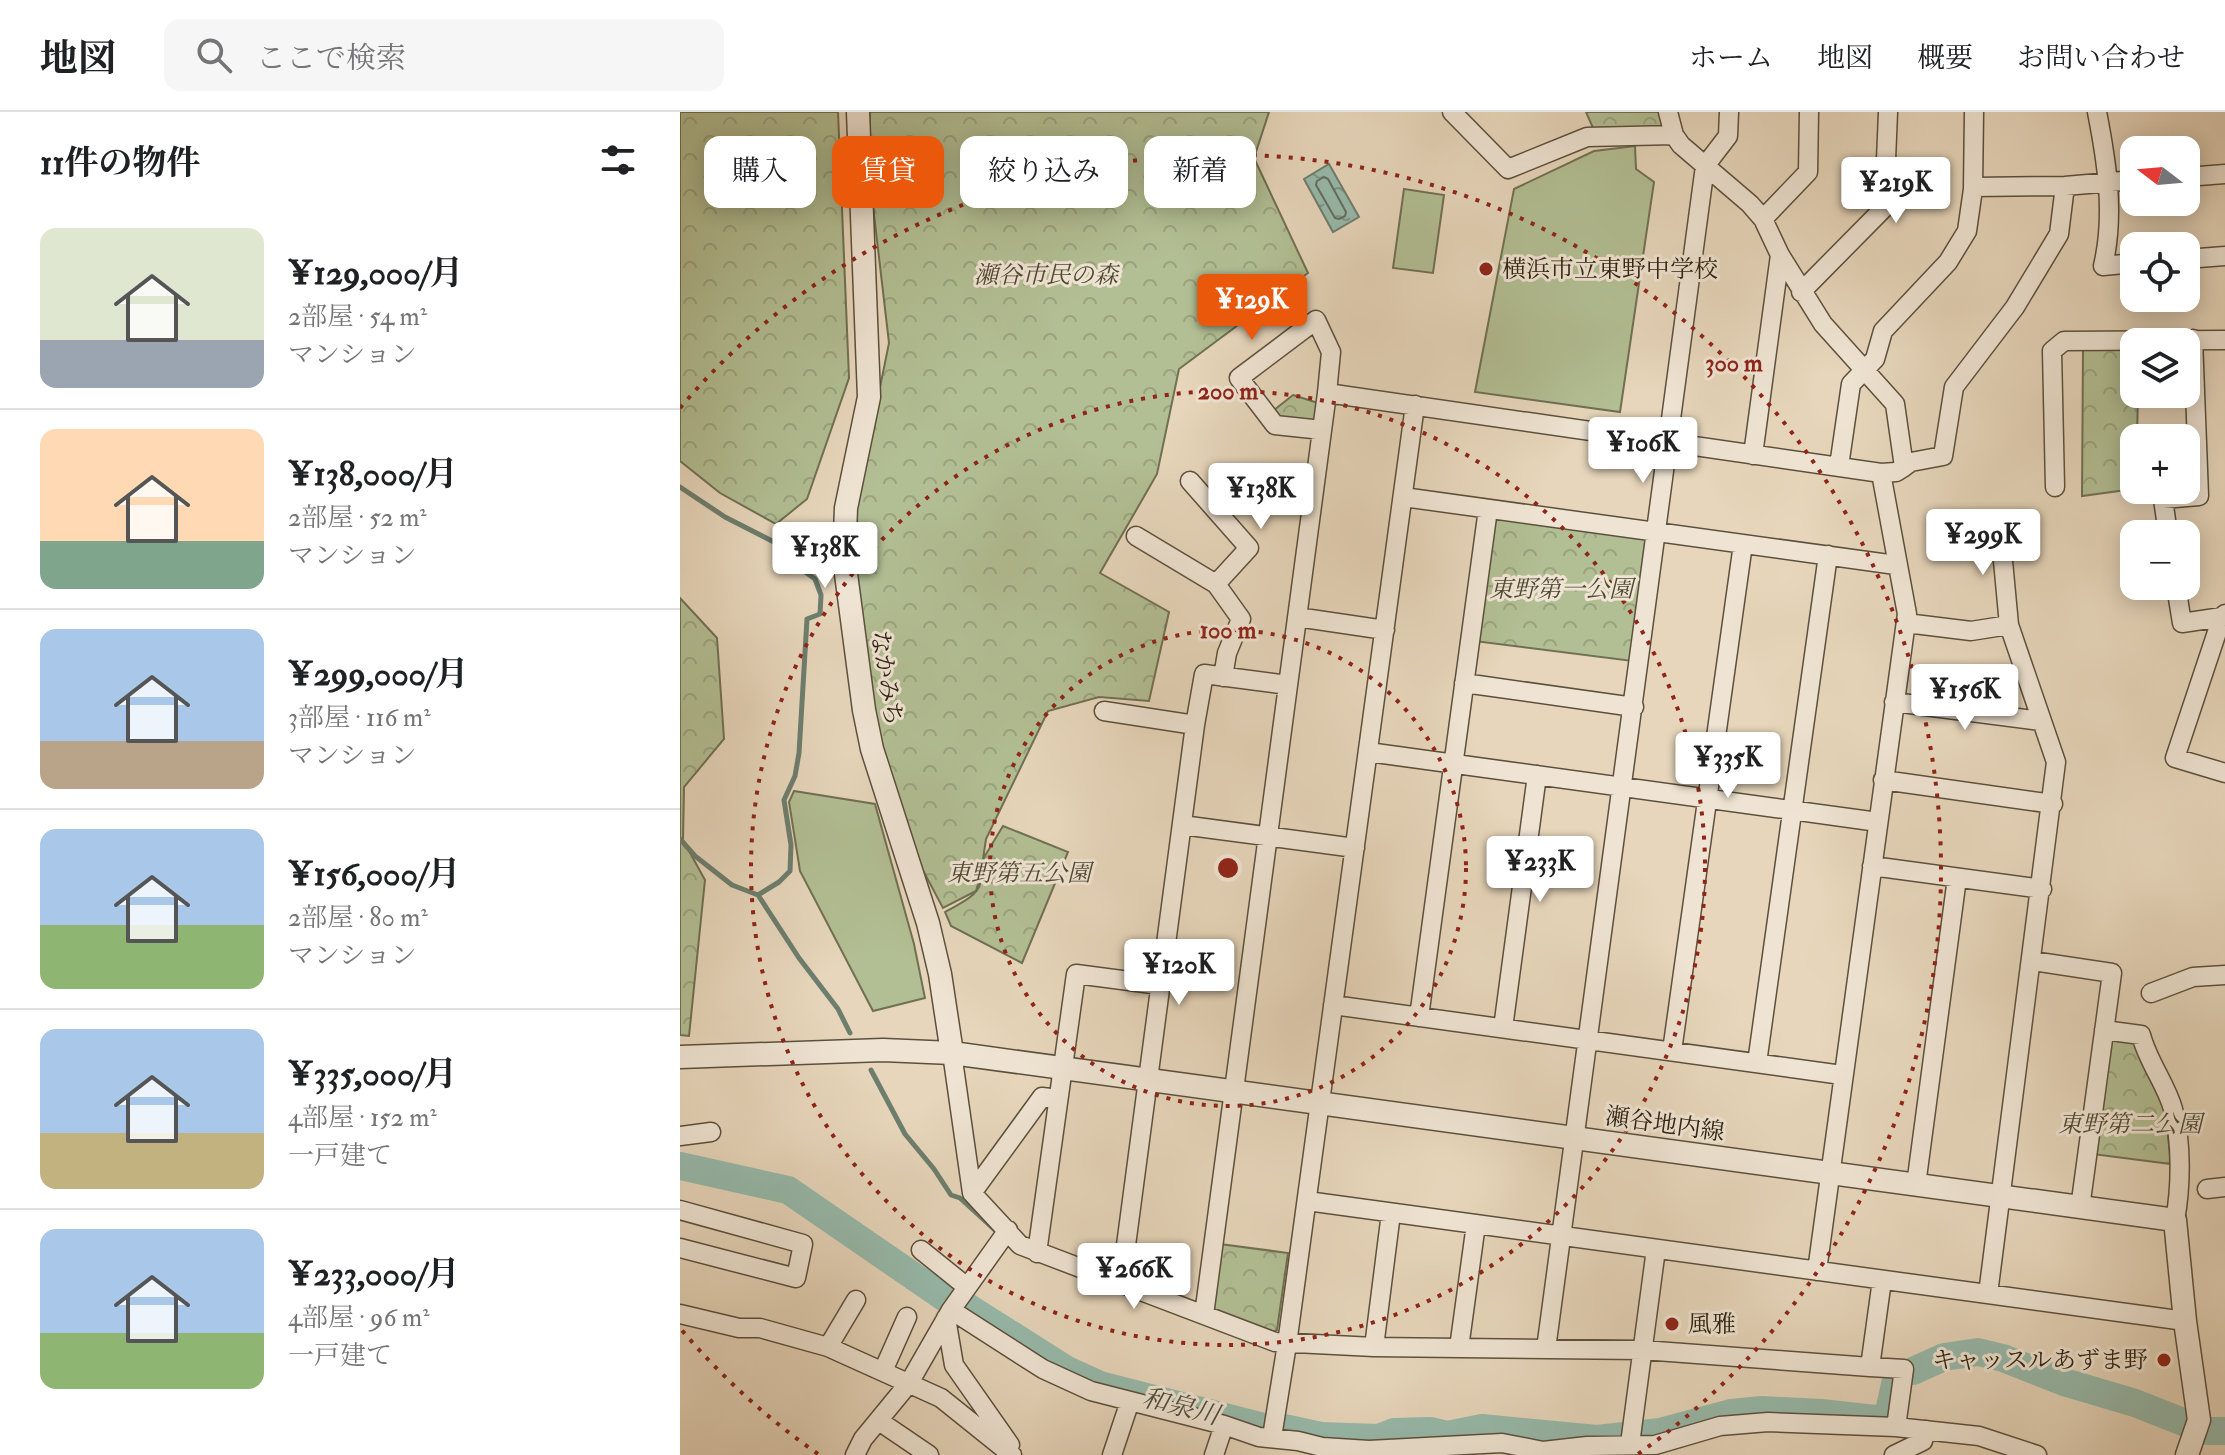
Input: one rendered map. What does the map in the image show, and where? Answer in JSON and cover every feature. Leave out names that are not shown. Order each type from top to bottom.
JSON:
[{"type":"street","name":"なかみち","points":[[858,112],[869,397],[846,508],[844,559],[872,749],[928,923],[940,974],[952,1053]]},
{"type":"street","points":[[1452,112],[1508,169],[1587,137],[1674,135]]},
{"type":"street","points":[[1668,112],[1674,135],[1681,145],[1750,204],[1763,219],[1801,292],[1823,324],[1895,404],[1904,467]]},
{"type":"street","points":[[1546,1349],[1705,166],[1728,136],[1729,112]]},
{"type":"street","points":[[1763,219],[1808,172],[1809,112]]},
{"type":"street","points":[[1801,292],[1884,208],[1888,112]]},
{"type":"street","points":[[1839,466],[1851,384],[1875,359],[1883,331],[1948,262],[1967,231],[1973,187],[1974,112]]},
{"type":"street","points":[[2097,112],[2108,183],[2110,237],[2103,266],[2120,264]]},
{"type":"street","points":[[2200,176],[2225,174]]},
{"type":"street","points":[[1973,187],[2120,182]]},
{"type":"street","points":[[1327,393],[1881,473],[1896,472],[1911,462],[1943,456],[1954,387],[2015,307],[2059,234],[2065,186]]},
{"type":"street","points":[[1753,455],[1780,255]]},
{"type":"street","points":[[2200,258],[2225,256]]},
{"type":"street","points":[[1204,1315],[1327,393],[1331,352],[1316,320],[1239,378],[1275,425],[1322,430]]},
{"type":"street","points":[[2200,339],[2225,340]]},
{"type":"street","points":[[2055,487],[2052,351],[2064,341],[2120,340]]},
{"type":"street","points":[[1272,1431],[1307,1201],[1415,405]]},
{"type":"street","points":[[2166,520],[2163,499],[2199,496],[2196,408]]},
{"type":"street","points":[[1817,1271],[1907,614],[1881,473]]},
{"type":"street","points":[[1190,481],[1249,548],[1216,584]]},
{"type":"street","points":[[1403,497],[1896,565]]},
{"type":"street","points":[[1419,1017],[1488,509]]},
{"type":"street","points":[[1136,536],[1216,584],[1241,619],[1227,653],[1223,677]]},
{"type":"street","points":[[1988,1294],[2056,762],[2009,625],[2003,561],[1991,536]]},
{"type":"street","points":[[1672,1051],[1743,544]]},
{"type":"street","points":[[1757,1063],[1828,555]]},
{"type":"street","points":[[2178,600],[2182,623],[2223,616],[2175,758],[2225,773]]},
{"type":"street","points":[[1297,617],[1385,630]]},
{"type":"street","points":[[1906,623],[1971,631],[2009,625]]},
{"type":"street","points":[[1121,1283],[1204,674],[1288,685]]},
{"type":"street","points":[[1464,683],[1634,707]]},
{"type":"street","points":[[1894,702],[2041,721]]},
{"type":"street","points":[[1104,711],[1195,725]]},
{"type":"street","points":[[1368,752],[1878,822]]},
{"type":"street","points":[[1503,1028],[1537,775]]},
{"type":"street","points":[[1883,780],[2053,804]]},
{"type":"street","points":[[1182,825],[1355,848]]},
{"type":"street","points":[[1872,866],[2042,889]]},
{"type":"street","points":[[1916,1185],[1957,878]]},
{"type":"street","points":[[2032,961],[2112,973],[2080,1208]]},
{"type":"street","points":[[1037,1253],[1076,974],[1160,985]]},
{"type":"street","points":[[2151,993],[2193,977],[2225,975]]},
{"type":"street","points":[[1333,1005],[1842,1075]]},
{"type":"street","points":[[2104,1030],[2141,1035],[2147,1055],[2173,1109],[2181,1190],[2175,1220],[2197,1425],[2187,1455]]},
{"type":"street","name":"瀬谷地内線","points":[[680,1057],[883,1050],[952,1053],[2175,1220]]},
{"type":"street","points":[[952,1053],[972,1193],[1020,1245],[1037,1253],[1287,1344],[1643,1350],[1904,1369],[1896,1427]]},
{"type":"street","points":[[972,1193],[1042,1097],[1058,1099]]},
{"type":"street","points":[[680,1136],[711,1132]]},
{"type":"street","points":[[1307,1201],[2185,1321]]},
{"type":"street","points":[[680,1210],[803,1244],[796,1278],[680,1248]]},
{"type":"street","points":[[1374,1347],[1391,1213]]},
{"type":"street","points":[[1459,1348],[1476,1224]]},
{"type":"street","points":[[855,1455],[863,1439],[909,1383],[956,1304],[1008,1230]]},
{"type":"street","points":[[1631,1437],[1656,1249]]},
{"type":"street","points":[[921,1250],[956,1304],[1068,1382],[1259,1437],[1272,1431],[1321,1451],[1502,1443],[1543,1451],[1631,1437],[1655,1450],[1720,1426],[1748,1422],[1896,1427],[1979,1436],[2037,1455]]},
{"type":"street","points":[[1870,1367],[1882,1280]]},
{"type":"street","points":[[828,1347],[856,1300]]},
{"type":"street","points":[[956,1304],[954,1365],[1014,1455]]},
{"type":"street","points":[[680,1314],[739,1328],[760,1328],[828,1347],[941,1398],[1014,1455]]},
{"type":"street","points":[[883,1371],[907,1317]]},
{"type":"street","points":[[1112,1455],[1130,1401]]},
{"type":"street","points":[[879,1421],[929,1455]]},
{"type":"street","points":[[1214,1455],[1224,1425]]},
{"type":"street","points":[[1894,1455],[1923,1441],[1926,1430]]},
{"type":"green space","points":[[680,112],[838,112],[839,136],[832,136],[832,208],[842,208],[849,378],[807,499],[776,524],[720,493],[680,461]]},
{"type":"green space","name":"瀬谷市民の森","points":[[870,112],[1269,112],[1256,152],[1256,136],[1144,136],[1144,208],[1256,208],[1256,162],[1308,273],[1179,369],[1157,474],[1100,573],[1169,612],[1149,701],[1099,697],[1048,711],[986,839],[983,859],[1003,826],[1068,852],[1022,963],[951,926],[945,912],[975,893],[979,888],[981,874],[976,891],[943,908],[918,861],[879,754],[849,540],[889,343],[873,208],[944,208],[944,136],[870,136]]},
{"type":"green space","points":[[1586,112],[1659,112],[1664,121],[1659,128],[1593,128]]},
{"type":"green space","points":[[1635,146],[1636,169],[1654,182],[1620,412],[1475,392],[1514,189],[1594,151]]},
{"type":"green space","points":[[1404,189],[1444,195],[1433,273],[1393,268]]},
{"type":"green space","points":[[2083,350],[2120,350],[2120,408],[2138,408],[2137,424],[2120,424],[2120,491],[2082,496]]},
{"type":"green space","points":[[1293,395],[1318,403],[1316,422],[1272,419],[1269,414]]},
{"type":"green space","name":"東野第一公園","points":[[1490,517],[1647,537],[1632,661],[1474,641]]},
{"type":"green space","points":[[680,598],[717,638],[724,739],[684,787],[683,840],[705,880],[689,1036],[680,1035]]},
{"type":"green space","points":[[794,791],[875,804],[914,944],[925,998],[873,1011],[800,871],[789,802]]},
{"type":"green space","name":"東野第二公園","points":[[2107,1039],[2136,1043],[2165,1109],[2171,1164],[2092,1154]]},
{"type":"green space","points":[[1220,1244],[1288,1253],[1277,1330],[1271,1333],[1207,1309]]},
{"type":"water","points":[[1329,164],[1359,217],[1333,232],[1304,179]]},
{"type":"waterway","points":[[680,487],[725,517],[774,542],[797,566],[815,579],[821,595],[820,614],[807,619],[799,753],[795,776],[784,800],[791,845],[790,871],[758,895]]},
{"type":"waterway","points":[[680,839],[695,856],[732,885],[758,895],[799,958],[838,1009],[850,1033]]},
{"type":"waterway","points":[[871,1070],[905,1134],[951,1195],[960,1198],[996,1231]]},
{"type":"waterway","name":"和泉川","points":[[680,1166],[788,1190],[948,1300],[966,1306],[1067,1370],[1100,1385],[1264,1427],[1321,1436],[1379,1438],[1394,1432],[1430,1431],[1447,1435],[1482,1428],[1597,1439],[1660,1432],[1731,1413],[1762,1410],[1884,1420],[1888,1416],[1896,1380]]},
{"type":"waterway","name":"和泉川","points":[[1913,1371],[1944,1357],[1978,1352],[2135,1403],[2206,1431],[2225,1431]]},
{"type":"place","name":"横浜市立東野中学校","points":[[1486,269]]},
{"type":"place","name":"風雅","points":[[1672,1324]]},
{"type":"place","name":"キャッスルあずま野","points":[[2164,1360]]},
{"type":"park label","name":"東野第五公園","points":[[1019,873]]}]
